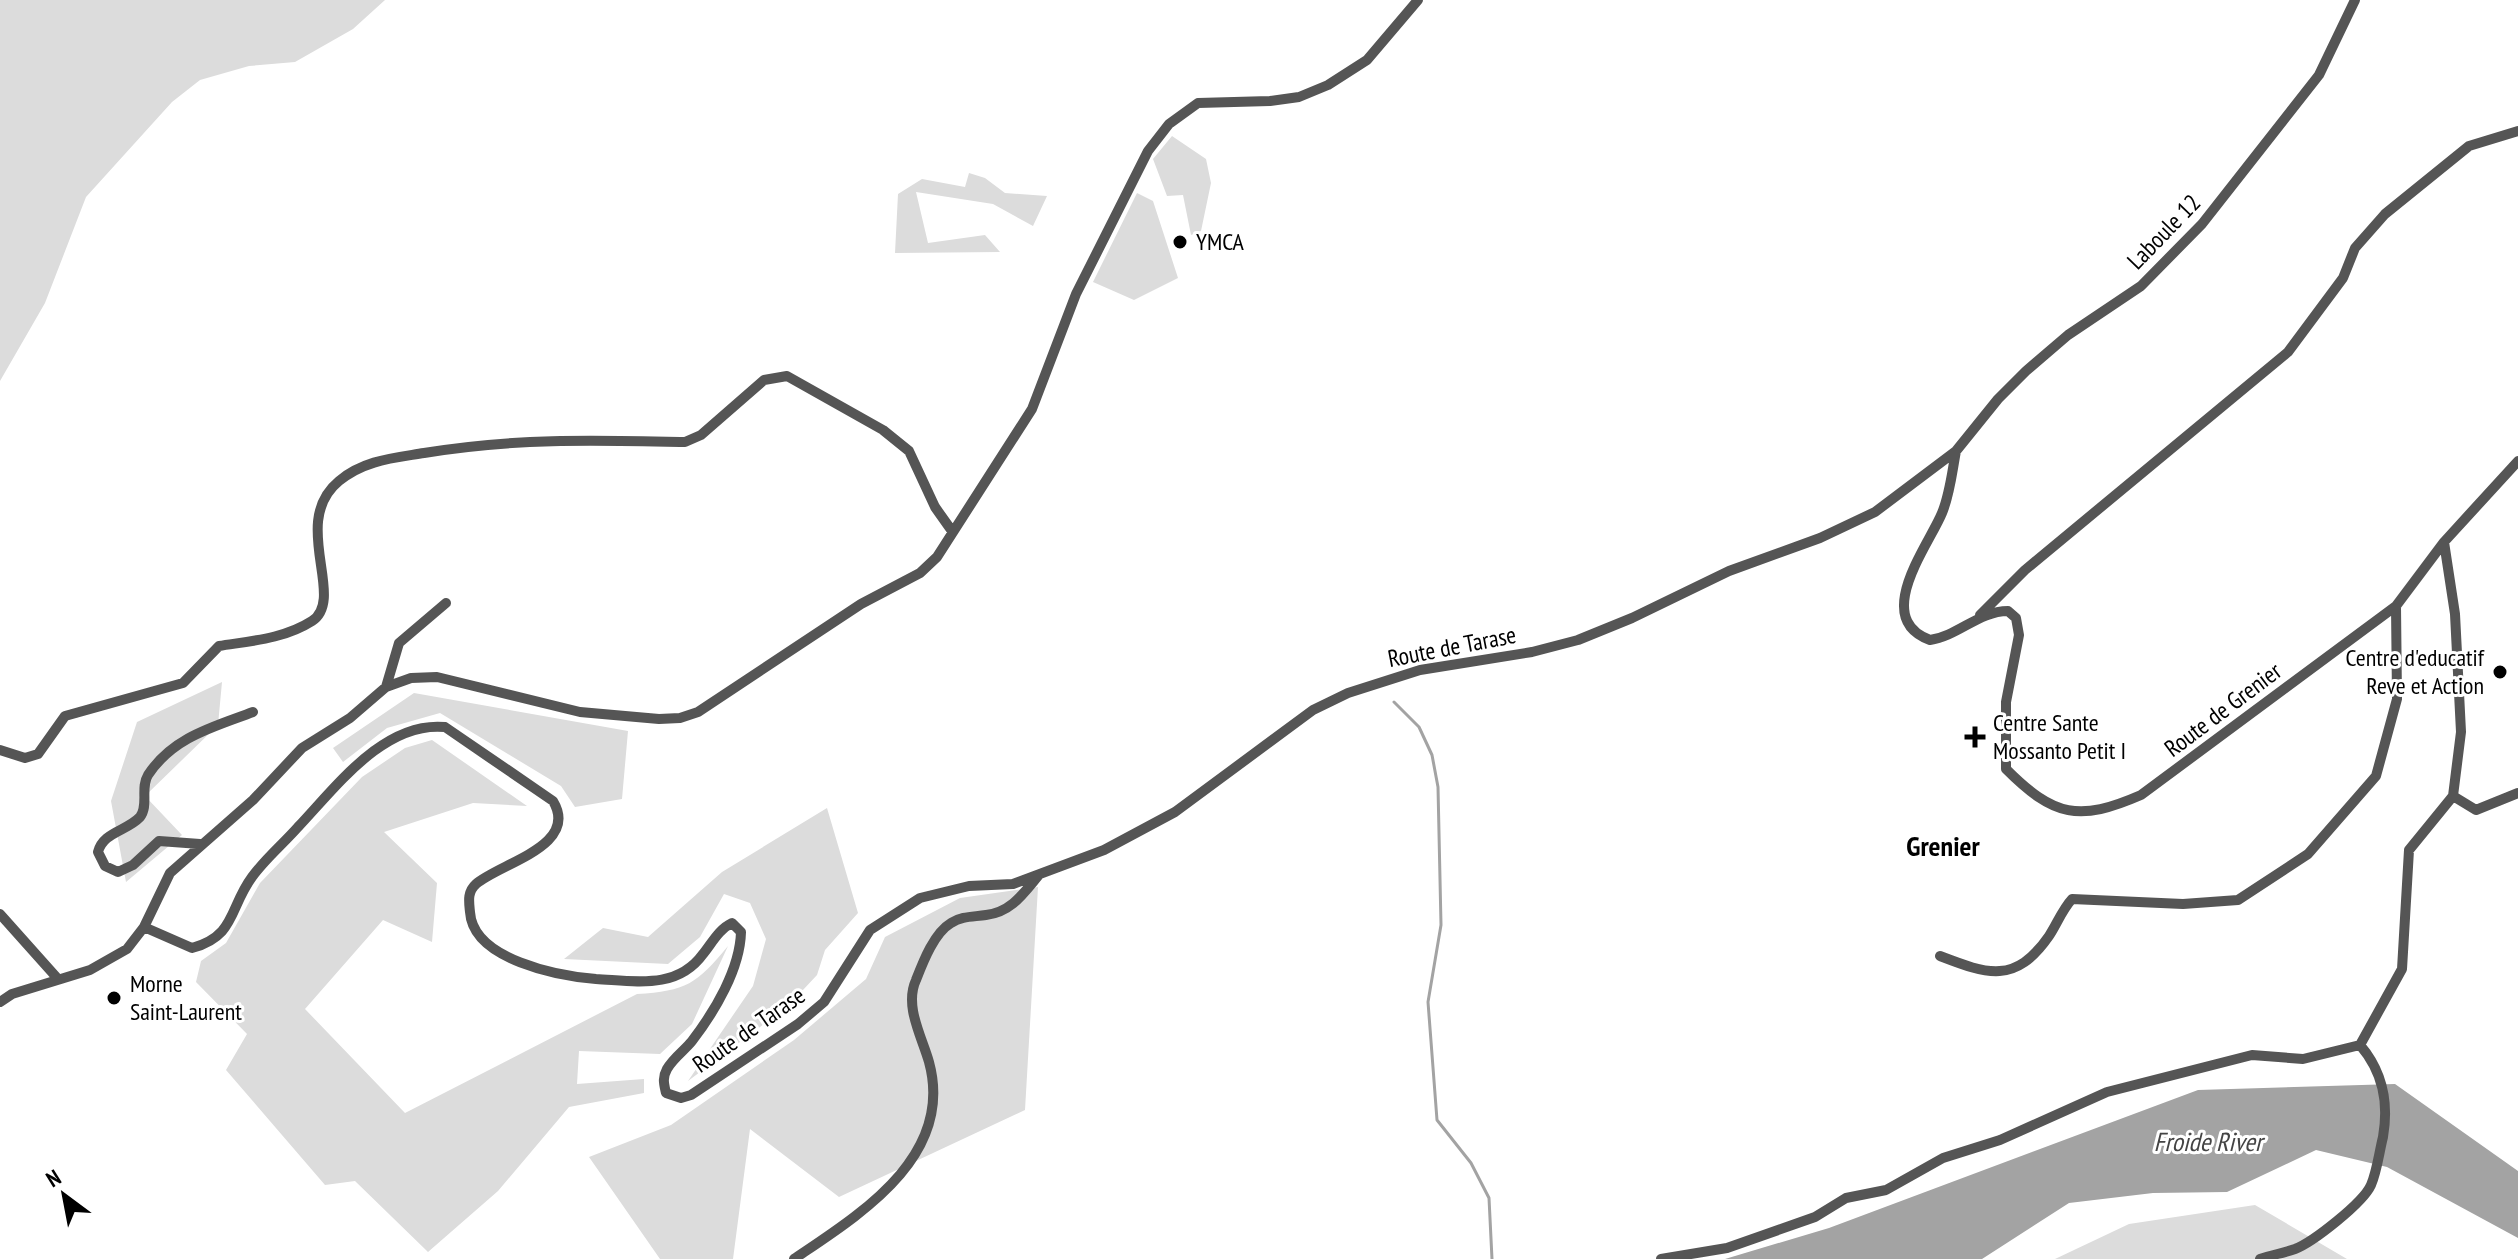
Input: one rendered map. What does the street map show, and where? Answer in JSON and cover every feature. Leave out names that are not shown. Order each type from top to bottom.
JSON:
[{"type":"street","points":[[0,1002],[90,970],[127,949],[144,927],[170,873],[253,800],[302,748],[350,718],[386,687],[411,678],[437,677],[580,712],[680,718],[710,705],[861,604],[920,573],[937,557],[1032,409],[1076,294],[1148,151],[1169,124],[1198,103],[1285,99],[1328,85],[1367,60],[1418,0]]},
{"type":"street","name":"Laboule 12","points":[[1956,451],[1998,399],[2026,371],[2068,335],[2141,286],[2238,184],[2319,75],[2355,0]]},
{"type":"street","points":[[1973,622],[2025,570],[2288,352],[2343,278],[2355,248],[2385,214],[2469,146],[2518,131]]},
{"type":"street","points":[[0,750],[25,758],[38,754],[65,716],[183,683],[219,646],[254,643],[314,620],[323,608],[326,588],[317,553],[317,529],[324,499],[336,483],[374,462],[511,440],[685,442],[701,435],[764,380],[787,376],[883,430],[909,451],[935,507],[952,531]]},
{"type":"street","name":"Route de Grenier","points":[[1956,451],[1942,513],[1908,574],[1906,611],[1911,626],[1930,640],[1944,638],[2000,611],[2008,611],[2016,618],[2019,635],[2006,702],[2006,769],[2049,804],[2062,811],[2074,812],[2123,803],[2141,795],[2396,606],[2444,542],[2518,461]]},
{"type":"street","name":"Route de Tarase","points":[[144,927],[192,948],[211,943],[233,916],[251,878],[340,781],[400,735],[426,725],[445,727],[553,801],[560,812],[559,825],[552,836],[518,863],[476,884],[469,895],[471,923],[479,936],[520,962],[562,976],[651,982],[684,974],[696,965],[724,926],[732,923],[741,932],[741,948],[711,1012],[690,1044],[668,1066],[663,1079],[666,1093],[681,1098],[691,1095],[798,1024],[824,1002],[870,930],[920,898],[969,886],[1013,884],[1145,830],[1313,710],[1348,693],[1420,670],[1532,652],[1632,618],[1729,571],[1820,538],[1875,512],[1956,451]]},
{"type":"street","points":[[1661,1259],[1727,1248],[1815,1217],[1846,1198],[1886,1190],[1943,1158],[2000,1140],[2107,1092],[2252,1055],[2303,1059],[2360,1045],[2402,969],[2409,850],[2453,796],[2461,732],[2455,614],[2444,542]]},
{"type":"street","points":[[386,687],[399,643],[446,603]]},
{"type":"street","points":[[1940,956],[1991,974],[2003,972],[2041,947],[2072,899],[2183,904],[2238,900],[2308,854],[2376,776],[2397,699],[2396,606]]},
{"type":"street","points":[[200,844],[159,841],[133,865],[118,872],[105,866],[98,852],[109,836],[139,818],[149,775],[173,747],[190,735],[253,712]]},
{"type":"street","points":[[2453,796],[2476,810],[2518,793]]},
{"type":"street","points":[[794,1259],[845,1226],[890,1187],[919,1144],[928,1123],[933,1089],[912,991],[937,938],[952,922],[1009,907],[1038,876]]},
{"type":"street","points":[[0,914],[58,979]]},
{"type":"street","points":[[2260,1259],[2298,1248],[2352,1208],[2370,1188],[2387,1117],[2382,1083],[2373,1060],[2360,1045]]},
{"type":"shaded area","points":[[0,0],[385,0],[353,29],[295,62],[249,66],[200,80],[172,102],[86,197],[45,303],[0,381]]},
{"type":"shaded area","points":[[1172,136],[1206,159],[1211,183],[1201,231],[1191,235],[1183,195],[1167,196],[1153,159]]},
{"type":"shaded area","points":[[969,173],[985,178],[1005,193],[1047,196],[1033,226],[993,204],[916,192],[928,243],[985,235],[1000,252],[895,253],[898,194],[922,179],[965,187]]},
{"type":"shaded area","points":[[1137,193],[1153,201],[1178,278],[1134,300],[1093,282]]},
{"type":"shaded area","points":[[222,682],[218,725],[145,796],[182,835],[126,882],[111,801],[137,722]]},
{"type":"shaded area","points":[[414,693],[628,731],[622,799],[575,807],[561,786],[440,713],[387,728],[343,762],[333,748]]},
{"type":"shaded area","points":[[432,740],[527,806],[473,803],[384,832],[437,883],[432,942],[383,920],[305,1009],[405,1113],[637,994],[668,991],[689,983],[708,969],[728,946],[692,1024],[660,1054],[579,1051],[577,1084],[644,1079],[644,1093],[569,1107],[498,1191],[428,1252],[355,1181],[325,1185],[226,1070],[247,1034],[196,982],[201,961],[226,943],[260,883],[362,777],[405,748]]},
{"type":"shaded area","points":[[827,808],[858,913],[825,950],[817,975],[788,1006],[688,1081],[753,986],[766,939],[750,903],[724,894],[700,937],[668,964],[564,959],[603,928],[648,937],[722,872]]},
{"type":"shaded area","points":[[1038,887],[1025,1110],[839,1197],[750,1129],[733,1259],[660,1259],[589,1157],[671,1125],[794,1040],[866,979],[885,937],[960,898]]},
{"type":"shaded area","points":[[2255,1205],[2347,1259],[2055,1259],[2129,1224]]},
{"type":"water","name":"Froide River","points":[[2395,1084],[2518,1171],[2518,1238],[2387,1167],[2316,1150],[2227,1192],[2153,1193],[2069,1203],[1982,1259],[1725,1259],[1829,1228],[2198,1090]]},
{"type":"waterway","points":[[1394,702],[1419,727],[1432,755],[1438,787],[1441,925],[1428,1002],[1437,1120],[1471,1163],[1489,1198],[1492,1259]]},
{"type":"place","name":"YMCA","points":[[1180,242]]},
{"type":"place","name":"Centre d'educatif Reve et Action","points":[[2500,672]]},
{"type":"place","name":"Centre Sante Mossanto Petit I","points":[[1975,737]]},
{"type":"place","name":"Morne Saint-Laurent","points":[[114,998]]},
{"type":"district","name":"Grenier","points":[[1943,846]]}]
